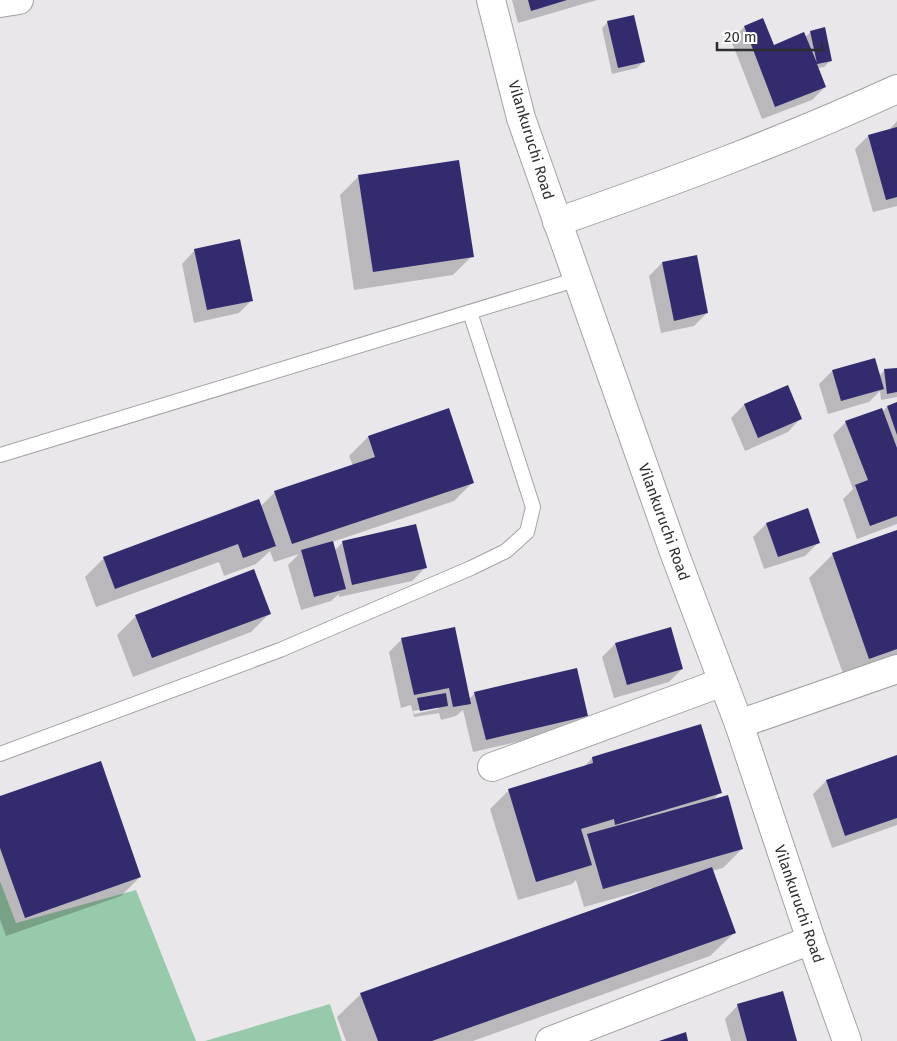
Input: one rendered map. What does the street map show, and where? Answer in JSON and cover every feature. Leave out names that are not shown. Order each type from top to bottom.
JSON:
[{"type":"main road","points":[[0,4],[19,0]]},
{"type":"main road","name":"Vilankuruchi Road","points":[[492,0],[521,118],[674,552],[739,724],[811,940],[847,1041]]},
{"type":"main road","points":[[557,222],[680,179],[833,118],[897,89]]},
{"type":"main road","points":[[739,724],[897,669]]},
{"type":"main road","points":[[492,767],[723,682]]},
{"type":"main road","points":[[550,1041],[811,940]]},
{"type":"lane","points":[[0,455],[578,280]]},
{"type":"lane","points":[[0,754],[280,650],[506,551],[527,532],[533,507],[470,312]]},
{"type":"green space","points":[[0,881],[16,923],[136,890],[196,1041],[0,1041]]},
{"type":"green space","points":[[330,1004],[342,1041],[205,1041]]},
{"type":"building","points":[[528,0],[567,0],[531,11]]},
{"type":"building","points":[[634,15],[645,62],[618,68],[607,21]]},
{"type":"building","points":[[763,18],[774,45],[804,32],[817,63],[810,31],[825,27],[832,61],[817,64],[826,87],[775,107],[744,26]]},
{"type":"building","points":[[897,127],[897,197],[886,200],[868,135]]},
{"type":"building","points":[[459,160],[474,257],[373,272],[358,175]]},
{"type":"building","points":[[240,239],[253,301],[207,310],[194,249]]},
{"type":"building","points":[[697,255],[708,313],[674,321],[662,262]]},
{"type":"building","points":[[875,358],[884,389],[841,401],[832,370]]},
{"type":"building","points":[[897,368],[897,392],[887,394],[884,369]]},
{"type":"building","points":[[788,385],[802,419],[758,438],[744,404]]},
{"type":"building","points":[[897,402],[897,435],[887,406]]},
{"type":"building","points":[[449,408],[474,483],[292,544],[274,491],[375,457],[368,436]]},
{"type":"building","points":[[882,408],[897,448],[897,516],[870,526],[855,485],[868,480],[845,421]]},
{"type":"building","points":[[259,499],[276,546],[243,558],[238,544],[115,589],[103,557]]},
{"type":"building","points":[[808,508],[820,543],[778,557],[766,523]]},
{"type":"building","points":[[416,524],[427,568],[352,585],[342,541]]},
{"type":"building","points":[[897,530],[897,649],[869,659],[832,553]]},
{"type":"building","points":[[333,541],[346,589],[314,597],[301,550]]},
{"type":"building","points":[[254,569],[271,614],[152,658],[135,615]]},
{"type":"building","points":[[455,627],[471,704],[453,707],[449,688],[414,695],[401,638]]},
{"type":"building","points":[[671,627],[683,669],[627,685],[615,643]]},
{"type":"building","points":[[577,668],[588,716],[486,740],[474,692]]},
{"type":"building","points":[[446,693],[448,706],[420,711],[417,698]]},
{"type":"building","points":[[701,724],[722,793],[615,825],[614,819],[581,829],[592,865],[536,882],[508,789],[593,763],[592,757]]},
{"type":"building","points":[[897,755],[897,818],[845,836],[826,780]]},
{"type":"building","points":[[101,761],[141,877],[25,918],[0,848],[0,796]]},
{"type":"building","points":[[728,795],[743,849],[603,889],[587,834]]},
{"type":"building","points":[[712,867],[736,933],[432,1041],[378,1041],[360,993]]},
{"type":"building","points":[[783,991],[797,1041],[747,1041],[737,1004]]},
{"type":"building","points":[[686,1032],[688,1041],[659,1041]]}]
